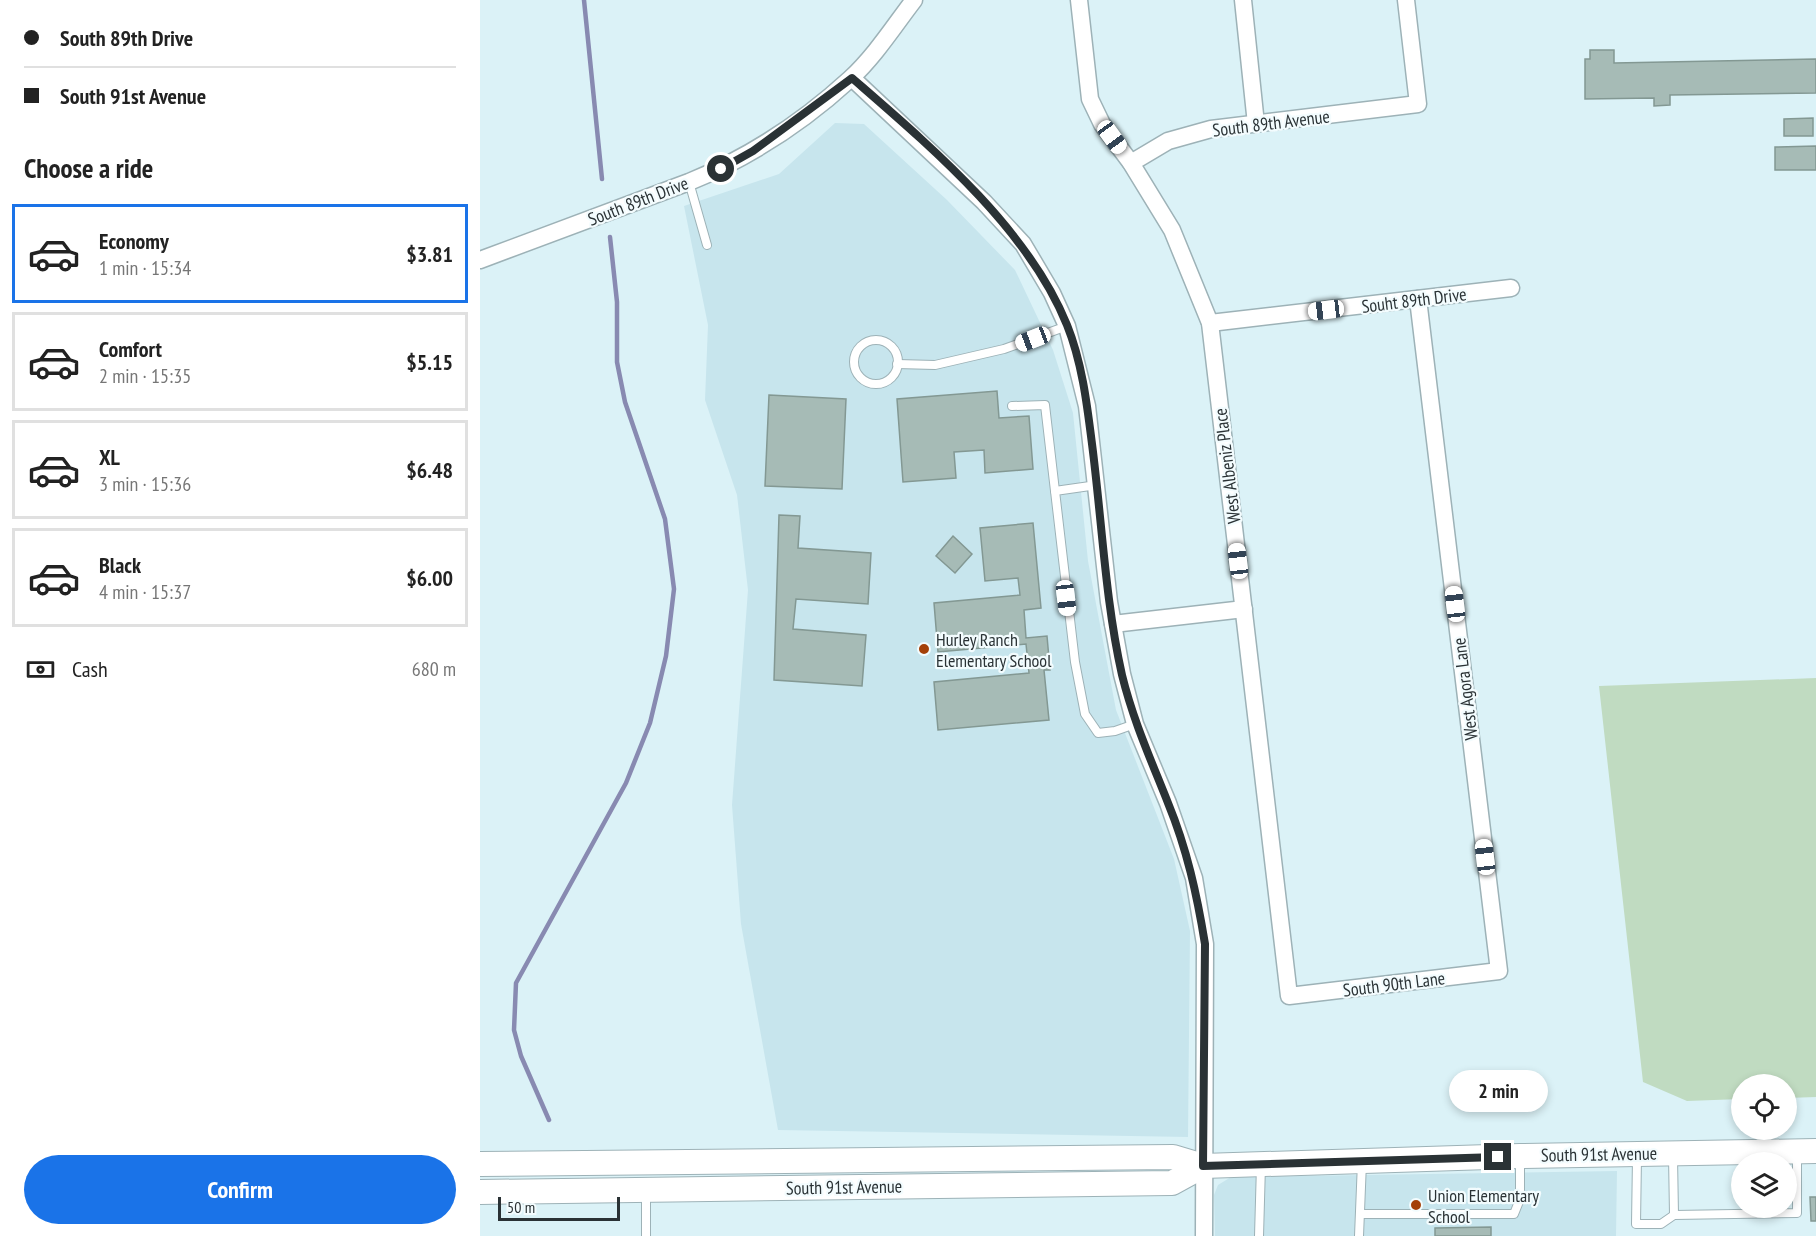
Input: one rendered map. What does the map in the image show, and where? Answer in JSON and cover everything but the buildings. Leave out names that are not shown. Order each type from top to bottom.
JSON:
[{"type":"main road","name":"South 91st Avenue","points":[[480,1164],[1173,1157],[1203,1166],[1520,1156],[1806,1151]]},
{"type":"main road","name":"South 91st Avenue","points":[[480,1192],[1172,1183],[1203,1166]]},
{"type":"street","name":"South 89th Drive","points":[[480,260],[689,182],[721,169],[753,151],[852,78],[914,0]]},
{"type":"street","name":"West Albeniz Place","points":[[1079,0],[1090,99],[1102,124],[1131,163],[1172,230],[1210,324],[1289,996]]},
{"type":"street","points":[[1243,0],[1256,124]]},
{"type":"street","name":"South 89th Avenue","points":[[1131,163],[1168,141],[1211,129],[1418,105],[1406,0]]},
{"type":"street","points":[[852,78],[984,202],[1023,244],[1052,292],[1067,326],[1087,406],[1113,624],[1122,674],[1135,724],[1168,803],[1194,878],[1205,944],[1204,1236]]},
{"type":"street","name":"Souht 89th Drive","points":[[1210,324],[1511,288]]},
{"type":"street","name":"West Agora Lane","points":[[1418,299],[1499,971]]},
{"type":"street","points":[[1113,624],[1244,609]]},
{"type":"street","name":"South 90th Lane","points":[[1289,996],[1499,971]]},
{"type":"lane","points":[[689,182],[707,245]]},
{"type":"lane","points":[[897,364],[935,365],[1015,346],[1067,326]]},
{"type":"lane","points":[[877,340],[890,345],[897,364],[891,377],[878,384],[864,380],[858,375],[854,361],[859,349],[877,340]]},
{"type":"lane","points":[[1012,406],[1044,405],[1074,662],[1085,714],[1098,733],[1115,731],[1135,724]]},
{"type":"lane","points":[[1055,491],[1097,485]]},
{"type":"lane","points":[[1637,1154],[1636,1224],[1660,1224],[1674,1215],[1797,1213],[1806,1151]]},
{"type":"lane","points":[[1673,1153],[1674,1215]]},
{"type":"lane","points":[[1360,1214],[1514,1214],[1518,1206],[1520,1156]]},
{"type":"lane","points":[[1359,1236],[1362,1161]]},
{"type":"lane","points":[[1259,1236],[1261,1164]]},
{"type":"lane","points":[[645,1236],[646,1190]]},
{"type":"shaded area","name":"Hurley Ranch Elementary School","points":[[835,123],[864,124],[947,200],[1015,270],[1053,350],[1073,413],[1088,561],[1116,710],[1174,859],[1190,931],[1188,1137],[778,1130],[741,924],[732,805],[748,590],[737,495],[705,400],[708,325],[684,206],[779,174]]},
{"type":"shaded area","name":"Union Elementary School","points":[[1617,1171],[1616,1236],[1215,1236],[1214,1195],[1218,1185],[1231,1177]]},
{"type":"green space","points":[[1816,678],[1816,1097],[1797,1098],[1797,1074],[1731,1074],[1731,1099],[1687,1101],[1643,1082],[1599,686]]},
{"type":"waterway","points":[[584,0],[602,179]]},
{"type":"waterway","points":[[549,1120],[521,1056],[514,1030],[516,983],[626,783],[650,723],[666,656],[674,589],[665,519],[625,402],[617,362],[617,302],[610,237]]},
{"type":"place","name":"Hurley Ranch Elementary School","points":[[924,649]]},
{"type":"place","name":"Union Elementary School","points":[[1416,1205]]},
{"type":"route","points":[[721,169],[753,151],[804,116],[852,78],[984,202],[1023,244],[1052,292],[1067,326],[1079,365],[1087,406],[1102,544],[1122,674],[1135,724],[1168,803],[1194,878],[1202,922],[1205,944],[1203,1166],[1498,1157]]}]
